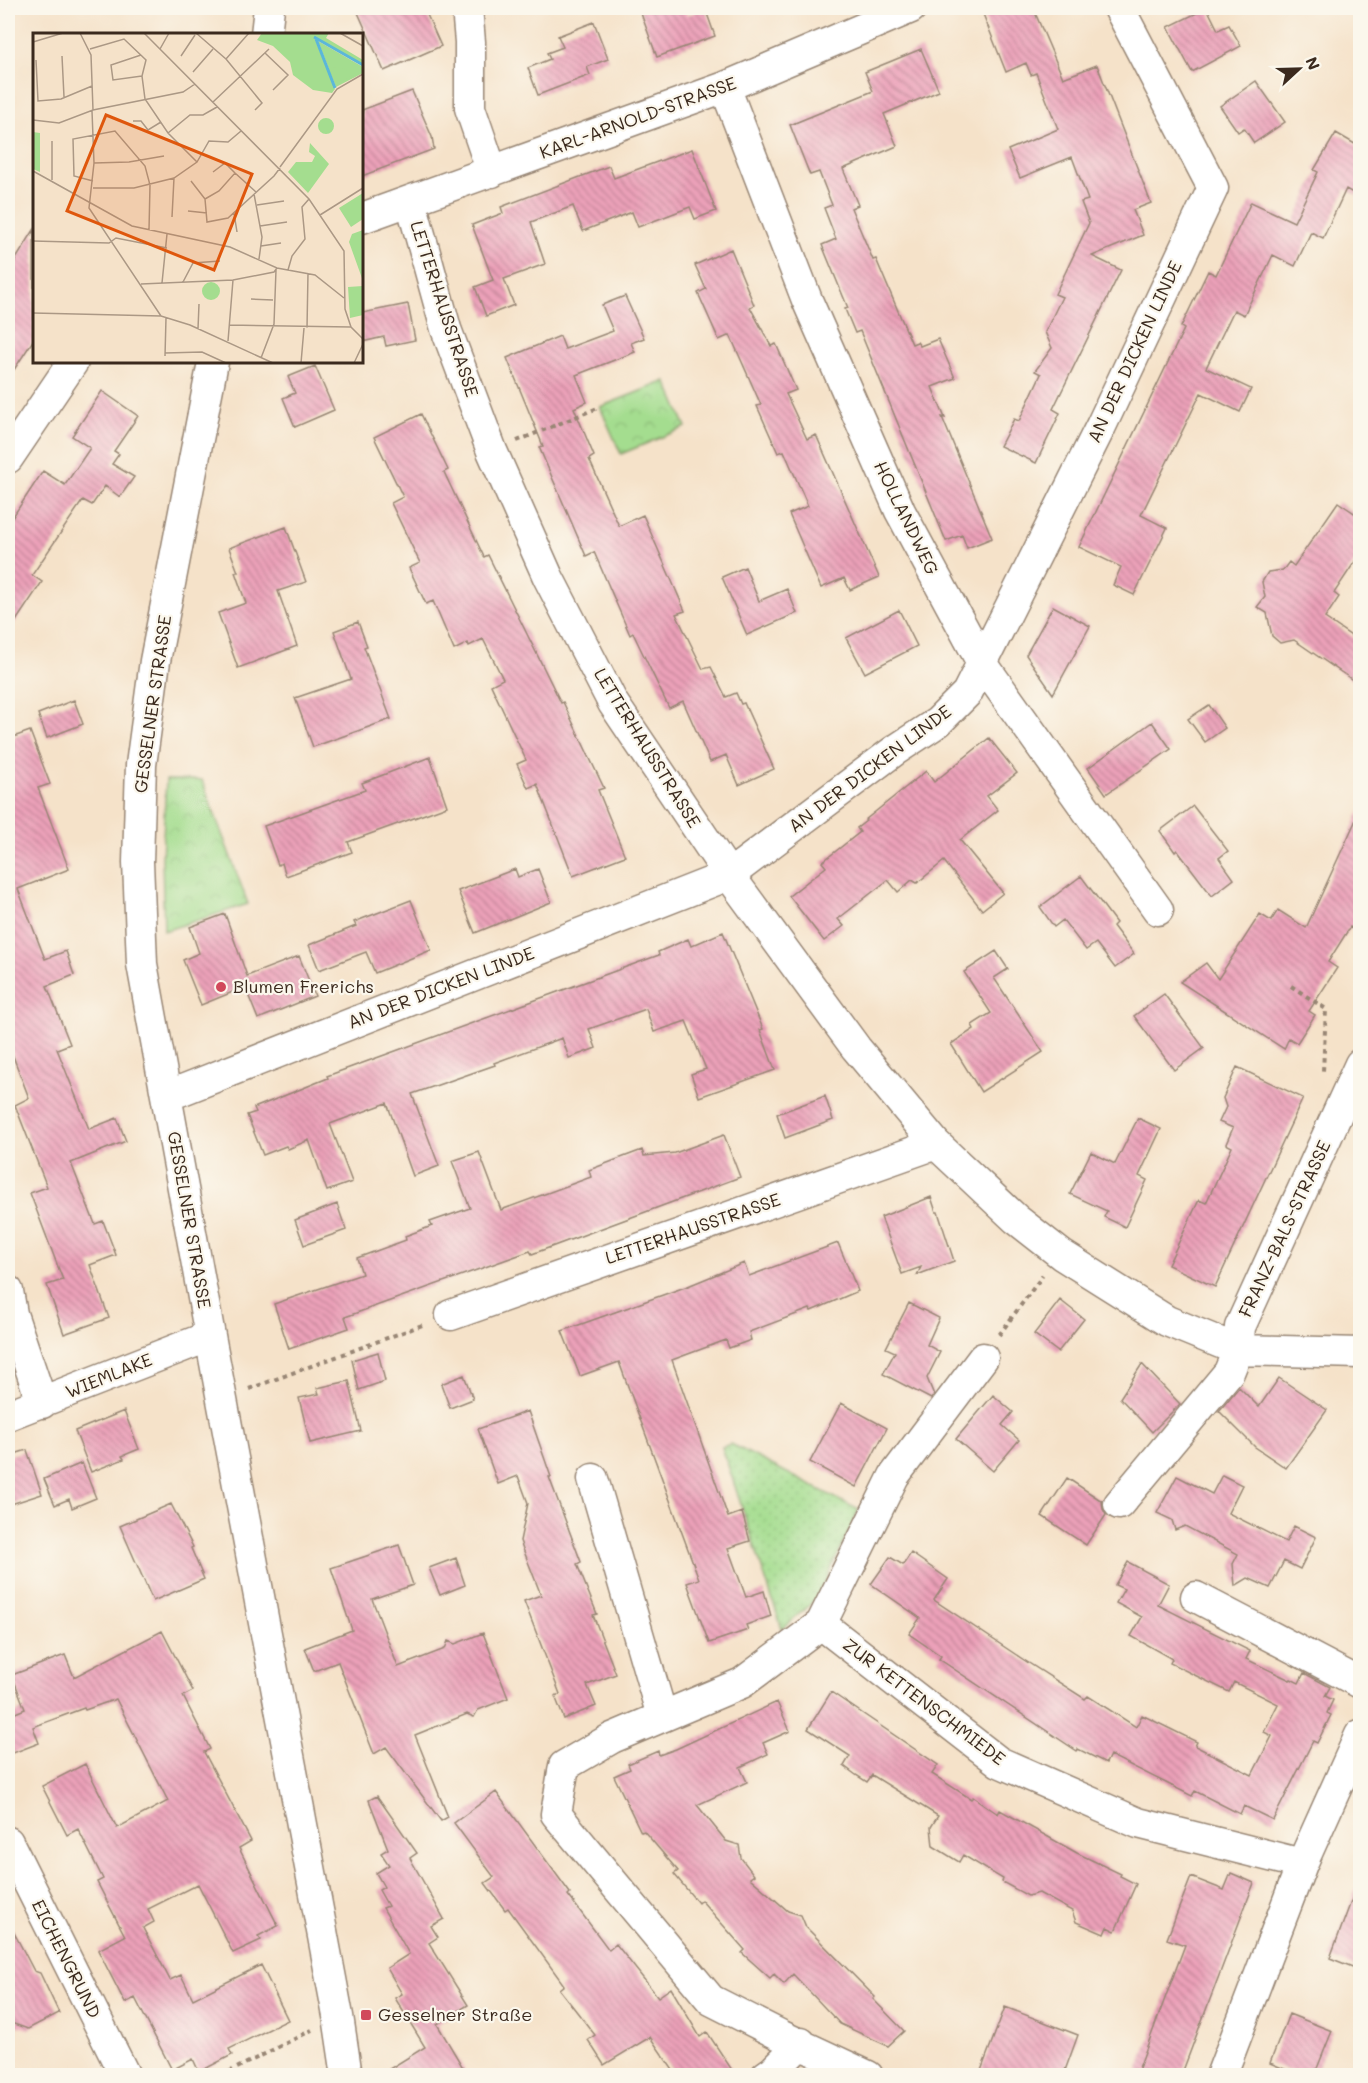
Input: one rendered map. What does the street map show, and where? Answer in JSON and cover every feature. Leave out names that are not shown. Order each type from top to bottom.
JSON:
[{"type":"street","points":[[266,33],[269,8]]},
{"type":"street","points":[[468,8],[470,108],[492,171]]},
{"type":"street","name":"KARL-ARNOLD-STRASSE","points":[[363,218],[725,87],[911,8]]},
{"type":"street","name":"AN DER DICKEN LINDE","points":[[167,1096],[729,875],[938,722],[967,693],[1101,426],[1213,188],[1119,8]]},
{"type":"street","name":"HOLLANDWEG","points":[[725,87],[807,300],[900,511],[982,663],[1158,910]]},
{"type":"street","name":"LETTERHAUSSTRASSE","points":[[411,202],[446,329],[492,451],[548,577],[613,703],[729,875],[856,1048],[936,1144],[1016,1219],[1062,1255],[1167,1321],[1238,1350]]},
{"type":"street","points":[[8,459],[72,363]]},
{"type":"street","name":"GESSELNER STRASSE","points":[[213,363],[155,661],[141,765],[138,862],[142,964],[339,2016],[347,2076]]},
{"type":"street","name":"FRANZ-BALS-STRASSE","points":[[1119,1503],[1229,1372],[1238,1350],[1240,1327],[1360,1064]]},
{"type":"street","name":"LETTERHAUSSTRASSE","points":[[451,1315],[936,1144]]},
{"type":"street","points":[[8,1291],[12,1314],[42,1403]]},
{"type":"street","name":"WIEMLAKE","points":[[8,1415],[210,1336]]},
{"type":"street","points":[[1238,1350],[1360,1353]]},
{"type":"street","points":[[868,2076],[711,2000],[556,1814],[564,1766],[612,1738],[742,1683],[821,1624],[894,1476],[983,1358]]},
{"type":"street","points":[[593,1479],[662,1716]]},
{"type":"street","points":[[1196,1597],[1360,1683]]},
{"type":"street","name":"ZUR KETTENSCHMIEDE","points":[[821,1624],[999,1762],[1138,1823],[1302,1864]]},
{"type":"street","points":[[1221,2076],[1302,1864],[1360,1735]]},
{"type":"street","name":"EICHENGRUND","points":[[8,1842],[125,2076]]},
{"type":"street","points":[[765,2076],[801,2043]]},
{"type":"path","points":[[492,451],[600,407]]},
{"type":"path","points":[[1291,986],[1326,1010],[1323,1075]]},
{"type":"path","points":[[983,1358],[1042,1276],[1062,1255]]},
{"type":"path","points":[[223,1398],[451,1315]]},
{"type":"path","points":[[221,2076],[339,2016]]},
{"type":"green space","points":[[666,381],[686,427],[621,454],[600,407]]},
{"type":"green space","points":[[166,780],[202,780],[248,904],[164,931],[162,859]]},
{"type":"green space","points":[[731,1444],[859,1510],[817,1598],[782,1629],[722,1447]]},
{"type":"building","points":[[356,8],[424,8],[441,46],[384,71]]},
{"type":"building","points":[[639,8],[684,8],[687,15],[705,8],[715,36],[657,57]]},
{"type":"building","points":[[999,8],[1033,8],[1063,78],[1097,65],[1151,203],[1133,210],[1143,235],[1092,256],[1121,270],[1053,409],[1060,413],[1036,463],[1000,446],[1014,419],[1019,421],[1041,374],[1035,371],[1052,348],[1045,332],[1062,297],[1055,294],[1089,223],[1081,202],[1088,200],[1072,157],[1020,178],[1008,150],[1058,129],[1036,73],[1031,75],[1026,63],[1006,72],[983,14]]},
{"type":"building","points":[[1207,8],[1218,30],[1229,25],[1241,46],[1192,72],[1168,27]]},
{"type":"building","points":[[594,22],[608,59],[587,67],[590,75],[538,95],[528,68],[550,59],[547,53],[563,47],[558,36]]},
{"type":"building","points":[[921,49],[939,91],[884,114],[897,146],[843,169],[858,205],[851,208],[873,260],[876,259],[912,344],[917,342],[920,346],[938,339],[955,378],[932,387],[992,538],[967,548],[962,535],[946,541],[860,331],[855,333],[845,309],[848,308],[822,245],[836,239],[824,208],[832,205],[819,172],[810,175],[790,125],[873,91],[865,72]]},
{"type":"building","points":[[1256,81],[1285,122],[1254,143],[1244,128],[1238,132],[1220,106]]},
{"type":"building","points":[[412,91],[432,137],[434,149],[363,176],[363,110]]},
{"type":"building","points":[[1336,133],[1360,147],[1360,197],[1346,189],[1323,238],[1311,232],[1295,266],[1273,255],[1244,315],[1234,310],[1206,368],[1251,389],[1240,412],[1201,393],[1141,515],[1167,528],[1134,595],[1113,585],[1121,567],[1079,547],[1184,329],[1181,327],[1208,271],[1216,275],[1251,202],[1294,222],[1318,172],[1314,170]]},
{"type":"building","points":[[692,149],[716,211],[695,219],[690,207],[638,227],[632,212],[583,231],[573,206],[531,222],[545,264],[504,279],[514,305],[486,316],[475,287],[493,280],[472,225],[503,213],[501,207],[609,166],[614,178]]},
{"type":"building","points":[[33,232],[33,341],[8,379],[8,272]]},
{"type":"building","points":[[731,249],[754,305],[750,307],[771,346],[776,344],[796,390],[786,394],[807,439],[816,435],[879,577],[850,590],[844,578],[821,588],[789,514],[808,506],[784,451],[778,453],[757,406],[761,405],[730,335],[719,340],[698,293],[706,289],[695,265]]},
{"type":"building","points":[[625,296],[644,338],[631,343],[635,352],[576,375],[587,402],[574,408],[594,456],[589,459],[619,526],[643,515],[685,611],[676,614],[703,669],[711,667],[726,697],[736,693],[741,704],[744,703],[774,769],[739,785],[726,755],[710,762],[683,701],[669,708],[633,633],[630,635],[594,552],[586,556],[539,447],[543,446],[507,358],[560,336],[565,349],[613,331],[602,305]]},
{"type":"building","points":[[408,304],[415,340],[386,346],[384,337],[363,342],[363,313]]},
{"type":"building","points":[[315,366],[334,410],[295,427],[283,398],[295,393],[288,377]]},
{"type":"building","points":[[102,391],[138,416],[114,451],[119,454],[112,464],[134,477],[120,497],[105,486],[92,505],[83,500],[32,575],[42,582],[8,633],[8,524],[43,471],[65,485],[90,448],[72,436]]},
{"type":"building","points":[[421,414],[448,470],[444,472],[484,557],[488,555],[604,788],[598,790],[625,856],[573,876],[537,784],[528,788],[517,764],[526,760],[491,685],[503,679],[483,639],[454,650],[433,601],[426,604],[409,568],[420,563],[391,503],[403,497],[374,437]]},
{"type":"building","points":[[1338,502],[1360,517],[1360,554],[1334,593],[1339,597],[1325,618],[1360,642],[1360,685],[1294,640],[1280,643],[1272,636],[1267,613],[1257,607],[1265,597],[1262,582],[1268,572],[1283,570],[1289,562],[1294,566]]},
{"type":"building","points":[[286,527],[306,582],[278,591],[297,646],[238,668],[218,613],[246,603],[229,548]]},
{"type":"building","points":[[745,567],[759,601],[787,589],[797,613],[747,635],[722,577]]},
{"type":"building","points":[[1053,606],[1090,626],[1053,694],[1026,655]]},
{"type":"building","points":[[899,610],[917,646],[865,673],[846,638]]},
{"type":"building","points":[[358,622],[367,646],[364,647],[391,719],[313,747],[295,698],[351,679],[334,631]]},
{"type":"building","points":[[74,700],[83,724],[47,738],[38,714]]},
{"type":"building","points":[[1209,705],[1225,728],[1205,742],[1188,719]]},
{"type":"building","points":[[1152,722],[1171,749],[1106,794],[1088,768]]},
{"type":"building","points":[[30,731],[50,784],[38,788],[69,869],[18,889],[45,959],[66,951],[74,975],[47,986],[70,1044],[57,1049],[89,1129],[117,1118],[126,1141],[71,1163],[95,1224],[103,1221],[116,1255],[90,1265],[109,1318],[64,1334],[47,1285],[63,1280],[30,1193],[47,1187],[15,1105],[29,1098],[8,1043],[8,739]]},
{"type":"building","points":[[989,738],[1017,773],[987,796],[998,810],[960,840],[1003,893],[982,910],[944,861],[917,883],[912,880],[898,892],[888,880],[838,919],[844,926],[824,941],[789,896],[826,867],[822,862],[860,832],[857,828],[865,820],[926,771],[934,782]]},
{"type":"building","points":[[430,757],[447,806],[348,842],[352,852],[286,876],[282,863],[278,865],[264,826],[365,790],[362,783]]},
{"type":"building","points":[[1193,806],[1228,851],[1219,858],[1234,879],[1212,896],[1160,831]]},
{"type":"building","points":[[1360,811],[1360,932],[1350,927],[1328,962],[1337,968],[1309,1011],[1315,1015],[1297,1043],[1289,1038],[1284,1049],[1180,982],[1206,963],[1218,979],[1260,914],[1271,921],[1278,910],[1306,928]]},
{"type":"building","points":[[515,869],[518,877],[538,869],[551,902],[475,933],[458,891]]},
{"type":"building","points":[[1081,876],[1116,923],[1113,926],[1134,954],[1115,968],[1096,943],[1086,950],[1063,920],[1054,927],[1040,907]]},
{"type":"building","points":[[411,900],[431,950],[375,973],[366,952],[319,970],[309,945],[356,926],[354,922]]},
{"type":"building","points":[[225,914],[247,976],[299,956],[315,996],[258,1019],[245,987],[201,1005],[183,960],[199,953],[190,927]]},
{"type":"building","points":[[723,932],[763,1029],[760,1030],[775,1070],[699,1097],[691,1074],[706,1069],[686,1021],[654,1032],[646,1009],[589,1029],[596,1048],[583,1053],[569,1058],[562,1038],[494,1063],[495,1065],[412,1094],[439,1166],[413,1176],[387,1103],[330,1124],[352,1182],[327,1191],[309,1140],[288,1149],[286,1146],[263,1155],[247,1115],[256,1112],[254,1108],[328,1078],[327,1076],[659,955],[658,952],[688,939],[691,946]]},
{"type":"building","points":[[996,951],[1008,969],[994,978],[1043,1052],[981,1092],[951,1044],[974,1029],[972,1025],[991,1013],[964,972]]},
{"type":"building","points":[[1164,994],[1204,1048],[1174,1070],[1134,1016]]},
{"type":"building","points":[[1237,1067],[1303,1098],[1215,1287],[1168,1265],[1199,1200],[1206,1203],[1232,1147],[1226,1144],[1233,1128],[1219,1122],[1226,1107],[1223,1098]]},
{"type":"building","points":[[825,1096],[833,1120],[785,1138],[777,1114]]},
{"type":"building","points":[[1138,1118],[1161,1129],[1139,1176],[1147,1180],[1125,1227],[1104,1217],[1107,1211],[1070,1194],[1091,1152],[1115,1164]]},
{"type":"building","points":[[724,1135],[740,1177],[532,1254],[530,1251],[345,1317],[349,1328],[289,1349],[274,1304],[362,1274],[357,1258],[406,1240],[405,1236],[432,1226],[430,1222],[470,1208],[452,1161],[479,1152],[501,1210],[591,1177],[589,1170],[642,1150],[644,1156],[675,1153]]},
{"type":"building","points":[[931,1197],[954,1261],[917,1275],[921,1267],[902,1274],[881,1217]]},
{"type":"building","points":[[337,1204],[346,1230],[304,1245],[295,1220]]},
{"type":"building","points":[[838,1243],[858,1291],[811,1311],[810,1309],[749,1332],[751,1340],[729,1348],[726,1340],[672,1360],[728,1517],[742,1512],[750,1541],[728,1548],[746,1597],[764,1591],[771,1616],[746,1625],[748,1630],[709,1643],[687,1583],[699,1579],[619,1362],[580,1376],[562,1331],[688,1286],[744,1263],[749,1276]]},
{"type":"building","points":[[1060,1300],[1084,1319],[1058,1352],[1034,1334]]},
{"type":"building","points":[[909,1303],[939,1318],[927,1345],[940,1352],[927,1378],[934,1395],[931,1399],[883,1374],[895,1352],[886,1348]]},
{"type":"building","points":[[378,1352],[385,1381],[359,1390],[352,1360]]},
{"type":"building","points":[[1142,1364],[1180,1404],[1152,1432],[1120,1398]]},
{"type":"building","points":[[464,1375],[473,1399],[450,1408],[441,1384]]},
{"type":"building","points":[[1279,1378],[1327,1410],[1286,1468],[1255,1447],[1219,1411],[1239,1387],[1259,1407]]},
{"type":"building","points":[[349,1381],[361,1431],[310,1443],[299,1398],[319,1394],[317,1388]]},
{"type":"building","points":[[993,1395],[1013,1412],[1002,1425],[1019,1440],[993,1471],[956,1439]]},
{"type":"building","points":[[841,1403],[887,1428],[856,1487],[810,1462]]},
{"type":"building","points":[[124,1411],[139,1449],[122,1456],[124,1459],[91,1472],[75,1431]]},
{"type":"building","points":[[528,1411],[551,1477],[549,1477],[581,1562],[577,1564],[597,1614],[593,1615],[616,1674],[587,1685],[596,1706],[564,1719],[555,1696],[560,1694],[524,1601],[541,1595],[520,1541],[528,1503],[518,1476],[498,1484],[478,1429]]},
{"type":"building","points":[[27,1450],[42,1494],[8,1505],[8,1456]]},
{"type":"building","points":[[82,1463],[96,1498],[72,1508],[69,1499],[55,1505],[44,1479]]},
{"type":"building","points":[[1222,1475],[1242,1485],[1228,1513],[1286,1542],[1294,1526],[1316,1537],[1300,1569],[1284,1561],[1270,1588],[1248,1578],[1235,1586],[1233,1564],[1238,1554],[1185,1526],[1175,1530],[1172,1520],[1157,1513],[1177,1476],[1212,1494]]},
{"type":"building","points":[[1067,1478],[1102,1501],[1106,1515],[1086,1545],[1042,1516]]},
{"type":"building","points":[[171,1504],[193,1547],[191,1548],[204,1579],[153,1601],[120,1526]]},
{"type":"building","points":[[399,1545],[413,1585],[372,1599],[398,1667],[445,1649],[448,1641],[455,1644],[483,1633],[508,1698],[478,1710],[474,1717],[467,1714],[415,1735],[448,1817],[441,1821],[386,1747],[374,1754],[338,1662],[314,1671],[305,1648],[352,1630],[331,1568]]},
{"type":"building","points":[[911,1553],[948,1579],[934,1600],[1024,1660],[1085,1699],[1088,1696],[1136,1727],[1142,1715],[1197,1742],[1195,1746],[1252,1775],[1272,1736],[1264,1732],[1278,1704],[1234,1682],[1229,1692],[1170,1663],[1172,1659],[1131,1636],[1142,1617],[1116,1603],[1124,1589],[1115,1585],[1128,1562],[1169,1584],[1158,1605],[1250,1651],[1246,1659],[1290,1680],[1299,1683],[1304,1673],[1330,1687],[1325,1696],[1333,1700],[1327,1713],[1331,1715],[1317,1743],[1313,1741],[1273,1820],[1244,1806],[1240,1814],[1195,1791],[1192,1796],[1110,1755],[1106,1763],[1078,1749],[1077,1751],[939,1659],[941,1656],[909,1634],[920,1618],[871,1584],[890,1557],[903,1565]]},
{"type":"building","points":[[456,1558],[465,1585],[440,1595],[429,1568]]},
{"type":"building","points":[[162,1631],[193,1691],[183,1696],[210,1749],[204,1752],[251,1841],[239,1848],[278,1926],[258,1936],[261,1940],[233,1953],[198,1884],[148,1909],[154,1922],[143,1928],[170,1980],[181,1975],[193,1999],[261,1965],[288,2020],[229,2049],[232,2055],[199,2072],[193,2059],[172,2070],[135,1998],[125,2003],[98,1950],[125,1936],[97,1882],[103,1879],[78,1829],[67,1835],[42,1786],[85,1764],[117,1828],[168,1801],[116,1699],[33,1727],[39,1743],[8,1755],[8,1716],[25,1709],[12,1675],[65,1655],[74,1677]]},
{"type":"building","points":[[831,1692],[938,1765],[932,1774],[971,1799],[973,1797],[998,1814],[1000,1810],[1136,1884],[1115,1931],[1107,1927],[1104,1934],[1076,1922],[1072,1911],[1039,1893],[1028,1896],[1002,1882],[1003,1879],[963,1855],[959,1862],[933,1846],[931,1827],[938,1816],[872,1775],[867,1782],[856,1775],[844,1766],[850,1756],[808,1729]]},
{"type":"building","points":[[777,1702],[790,1731],[763,1743],[768,1754],[740,1767],[747,1782],[697,1805],[726,1841],[739,1845],[741,1858],[754,1875],[750,1878],[788,1911],[801,1915],[806,1927],[875,1997],[873,1999],[904,2031],[888,2046],[840,2024],[793,1974],[784,1984],[774,1974],[770,1978],[742,1953],[745,1950],[701,1900],[698,1903],[674,1874],[678,1871],[644,1831],[641,1832],[614,1776],[630,1769],[628,1764],[658,1751],[659,1755],[676,1749]]},
{"type":"building","points":[[496,1792],[609,1950],[616,1944],[658,1997],[671,1988],[700,2037],[707,2032],[736,2076],[677,2076],[650,2037],[604,2065],[588,2040],[595,2035],[559,1989],[564,1985],[508,1908],[505,1910],[485,1883],[494,1877],[454,1823]]},
{"type":"building","points":[[377,1796],[417,1853],[410,1858],[444,1919],[431,1926],[438,1937],[429,1943],[468,2005],[437,2024],[468,2076],[378,2076],[425,2047],[395,1998],[402,1994],[387,1968],[409,1954],[383,1908],[388,1906],[379,1890],[384,1887],[376,1873],[389,1865],[381,1853],[388,1849],[369,1800]]},
{"type":"building","points":[[1231,1873],[1254,1883],[1181,2076],[1136,2076],[1185,1945],[1167,1939],[1191,1877],[1224,1890]]},
{"type":"building","points":[[1358,1883],[1360,1883],[1360,1970],[1330,1958]]},
{"type":"building","points":[[8,1921],[34,1971],[40,1973],[59,2013],[28,2029],[8,2022]]},
{"type":"building","points":[[1005,2007],[1078,2035],[1063,2076],[979,2076]]},
{"type":"building","points":[[1289,2014],[1332,2031],[1314,2076],[1301,2076],[1270,2063]]},
{"type":"place","name":"Blumen Frerichs","points":[[221,987]]},
{"type":"place","name":"Gesselner Straße","points":[[366,2015]]}]
